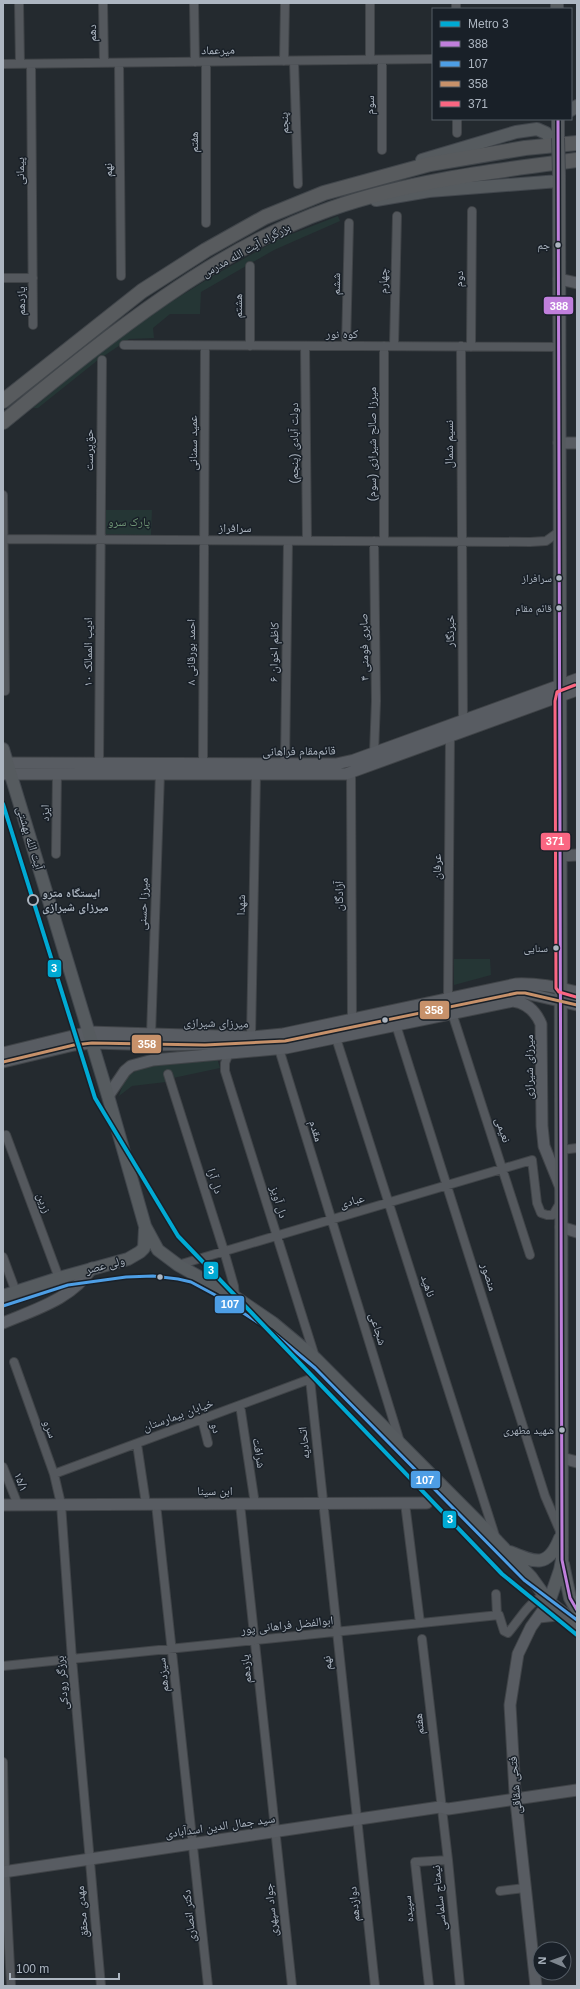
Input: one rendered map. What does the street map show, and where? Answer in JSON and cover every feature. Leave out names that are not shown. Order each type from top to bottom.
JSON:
[{"type":"highway","name":"بزرگراه آیت الله مدرس","points":[[3,401],[142,291],[206,250],[265,217],[324,193],[430,164],[525,148],[577,143]]},
{"type":"highway","name":"بزرگراه آیت الله مدرس","points":[[3,422],[151,306],[216,265],[274,232],[330,209],[456,176],[577,160]]},
{"type":"main road","points":[[548,1597],[560,1570],[562,1560],[559,178],[558,153],[554,139],[558,120]]},
{"type":"main road","points":[[324,193],[505,134],[537,129],[554,139]]},
{"type":"main road","points":[[525,148],[577,138]]},
{"type":"main road","points":[[351,203],[387,199],[429,191],[559,178]]},
{"type":"main road","points":[[559,279],[577,283]]},
{"type":"main road","points":[[560,443],[577,443]]},
{"type":"main road","name":"قائم‌مقام فراهانی","points":[[6,768],[57,772],[338,775],[351,773],[450,736],[560,691],[577,679]]},
{"type":"main road","name":"قائم‌مقام فراهانی","points":[[6,768],[99,764],[336,764],[348,762],[374,753],[463,720],[560,691],[577,690]]},
{"type":"main road","name":"آیت الله بهشتی","points":[[3,749],[6,768],[108,1096],[145,1226]]},
{"type":"main road","points":[[560,856],[577,855]]},
{"type":"main road","name":"میرزای شیرازی","points":[[90,1037],[151,1034],[251,1037],[283,1034],[516,984],[526,983],[577,992]]},
{"type":"main road","name":"میرزای شیرازی","points":[[90,1037],[190,1045],[285,1042],[517,993],[577,1005]]},
{"type":"main road","name":"میرزای شیرازی","points":[[108,1096],[125,1071],[139,1063],[162,1058],[279,1049],[513,1001],[530,1008],[539,1020],[542,1034],[542,1126],[544,1146],[561,1189]]},
{"type":"main road","points":[[3,1052],[90,1037]]},
{"type":"main road","points":[[3,1062],[74,1045],[90,1037]]},
{"type":"main road","points":[[145,1226],[158,1250],[178,1265],[235,1297],[273,1323],[315,1358],[506,1550],[548,1597],[572,1612]]},
{"type":"main road","name":"ولی عصر","points":[[3,1296],[92,1268],[122,1261],[140,1252],[145,1244],[145,1226]]},
{"type":"main road","points":[[561,1227],[577,1232]]},
{"type":"main road","points":[[3,1323],[62,1298],[81,1283],[92,1268]]},
{"type":"main road","points":[[562,1458],[577,1462]]},
{"type":"main road","name":"ابن سینا","points":[[3,1505],[427,1503]]},
{"type":"main road","points":[[506,1550],[531,1560],[541,1561],[551,1556],[562,1536]]},
{"type":"main road","points":[[562,1560],[572,1612],[577,1624]]},
{"type":"main road","name":"فتحی شقاقی","points":[[536,1986],[515,1795],[510,1718],[515,1664],[521,1646],[531,1627],[539,1617],[548,1597]]},
{"type":"main road","points":[[539,1617],[572,1612]]},
{"type":"main road","name":"سید جمال الدین اسدآبادی","points":[[515,1795],[577,1783]]},
{"type":"main road","name":"سید جمال الدین اسدآبادی","points":[[4,1872],[440,1807],[447,1802],[577,1790]]},
{"type":"street","points":[[19,3],[20,64]]},
{"type":"street","name":"دهم","points":[[103,3],[104,63]]},
{"type":"street","points":[[194,3],[195,62]]},
{"type":"street","points":[[284,3],[284,61]]},
{"type":"street","points":[[370,3],[370,60]]},
{"type":"street","name":"میرعماد","points":[[3,64],[432,59]]},
{"type":"street","name":"سوم","points":[[382,60],[382,150]]},
{"type":"street","name":"پنجم","points":[[294,61],[298,184]]},
{"type":"street","name":"هفتم","points":[[206,62],[206,223]]},
{"type":"street","name":"نهم","points":[[119,63],[121,276]]},
{"type":"street","name":"پیمانی","points":[[31,64],[33,278]]},
{"type":"street","points":[[457,120],[457,134]]},
{"type":"street","name":"دوم","points":[[471,346],[472,211]]},
{"type":"street","name":"چهارم","points":[[394,346],[397,216]]},
{"type":"street","name":"ششم","points":[[346,346],[349,223]]},
{"type":"street","name":"هشتم","points":[[250,266],[250,346]]},
{"type":"street","points":[[3,278],[33,278]]},
{"type":"street","name":"یازدهم","points":[[33,278],[33,324]]},
{"type":"street","name":"کوه نور","points":[[124,345],[559,347]]},
{"type":"street","name":"عمید سمنانی","points":[[204,540],[205,346]]},
{"type":"street","name":"دولت آبادی (پنجم)","points":[[305,346],[307,541]]},
{"type":"street","name":"میرزا صالح شیرازی (سوم)","points":[[384,346],[384,541]]},
{"type":"street","name":"نسیم شمال","points":[[461,346],[461,542]]},
{"type":"street","name":"حق‌پرست","points":[[101,540],[102,360]]},
{"type":"street","points":[[3,495],[5,691]]},
{"type":"street","name":"سرافراز","points":[[3,539],[540,542],[551,538],[560,531]]},
{"type":"street","name":"ادیب الممالک ۱۰","points":[[99,764],[101,540]]},
{"type":"street","name":"احمد بورقانی ۸","points":[[203,764],[204,540]]},
{"type":"street","name":"کاظم اخوان ۶","points":[[285,764],[288,540]]},
{"type":"street","name":"صابری فومنی ۴","points":[[374,541],[376,701],[374,753]]},
{"type":"street","name":"خبرنگار","points":[[461,542],[463,720]]},
{"type":"street","name":"عرفان","points":[[448,998],[450,736]]},
{"type":"street","name":"ایزد","points":[[56,854],[57,772]]},
{"type":"street","name":"میرزا حسنی","points":[[151,1034],[160,773]]},
{"type":"street","name":"آزادگان","points":[[351,773],[352,1020]]},
{"type":"street","name":"شهدا","points":[[251,1037],[256,774]]},
{"type":"street","name":"نعیمی","points":[[452,1013],[530,1255]]},
{"type":"street","name":"منصور","points":[[396,1025],[545,1496],[562,1536]]},
{"type":"street","name":"ناهید","points":[[336,1038],[497,1541]]},
{"type":"street","name":"مقدم","points":[[279,1049],[331,1220]]},
{"type":"street","name":"دل آویز","points":[[229,1053],[224,1063],[225,1071],[315,1358]]},
{"type":"street","name":"دل آرا","points":[[168,1074],[224,1251],[234,1286],[235,1297]]},
{"type":"street","name":"زرین","points":[[6,1136],[59,1278]]},
{"type":"street","points":[[561,1150],[577,1148]]},
{"type":"street","name":"عبادی","points":[[178,1265],[532,1160],[537,1203],[541,1213],[553,1215],[561,1202]]},
{"type":"street","name":"شجاعی","points":[[331,1220],[401,1445]]},
{"type":"street","points":[[3,1257],[16,1292]]},
{"type":"street","name":"سرو","points":[[14,1362],[54,1474],[61,1504]]},
{"type":"street","name":"خیابان بیمارستان","points":[[54,1474],[310,1379]]},
{"type":"street","name":"اتحادیه","points":[[310,1379],[322,1503]]},
{"type":"street","name":"شرافت","points":[[240,1405],[255,1504]]},
{"type":"street","name":"دو","points":[[202,1419],[208,1443]]},
{"type":"street","name":"سیزدهم","points":[[137,1444],[151,1504],[172,1649],[193,1844]]},
{"type":"street","name":"۱۵/۱","points":[[3,1467],[18,1505]]},
{"type":"street","name":"نهم","points":[[322,1503],[356,1820]]},
{"type":"street","points":[[405,1503],[420,1623]]},
{"type":"street","name":"برزگر رودکی","points":[[61,1504],[72,1659],[90,1859]]},
{"type":"street","name":"یازدهم","points":[[240,1504],[275,1831]]},
{"type":"street","points":[[496,1594],[498,1616],[502,1619],[504,1631],[508,1633],[520,1616],[532,1603],[548,1597]]},
{"type":"street","name":"ابوالفضل فراهانی پور","points":[[3,1666],[498,1616]]},
{"type":"street","name":"هفتم","points":[[422,1639],[440,1807]]},
{"type":"street","points":[[3,1762],[4,1872],[11,1986]]},
{"type":"street","name":"نیمتاج سلماسی","points":[[440,1807],[448,1860],[460,1986]]},
{"type":"street","name":"دوازدهم","points":[[356,1820],[375,1986]]},
{"type":"street","name":"جواد سپهری","points":[[275,1831],[292,1986]]},
{"type":"street","name":"دکتر انصاری","points":[[193,1844],[208,1986]]},
{"type":"street","name":"مهدی محقق","points":[[90,1859],[101,1986]]},
{"type":"street","name":"سپیده","points":[[429,1986],[415,1862],[448,1860]]},
{"type":"street","points":[[500,1891],[525,1888]]},
{"type":"green space","points":[[338,216],[340,221],[274,250],[201,292],[200,314],[170,314],[153,328],[154,338],[129,339],[98,360],[38,408],[33,408],[132,326],[213,276],[279,239]]},
{"type":"green space","name":"پارک سرو","points":[[106,510],[152,510],[151,535],[105,534]]},
{"type":"green space","points":[[454,959],[490,959],[491,975],[454,985]]},
{"type":"green space","points":[[217,1058],[220,1068],[173,1078],[165,1074],[166,1082],[132,1086],[119,1096],[122,1087],[131,1074],[149,1066],[172,1062]]},
{"type":"metro line","name":"3","points":[[3,804],[95,1098],[178,1236],[502,1574],[577,1635]]},
{"type":"transit line","name":"388","points":[[558,120],[562,1560],[570,1598],[577,1610]]},
{"type":"transit line","name":"371","points":[[575,685],[557,692],[555,701],[556,988],[559,992],[576,997]]},
{"type":"transit line","name":"358","points":[[3,1062],[74,1045],[92,1043],[205,1045],[285,1041],[517,993],[525,993],[577,1005]]},
{"type":"transit line","name":"107","points":[[3,1306],[68,1285],[126,1277],[153,1276],[178,1279],[191,1282],[217,1296],[271,1331],[315,1368],[524,1580],[577,1620]]},
{"type":"place","name":"جم","points":[[558,245]]},
{"type":"place","name":"سرافراز","points":[[559,578]]},
{"type":"place","name":"قائم مقام","points":[[559,608]]},
{"type":"place","name":"ایستگاه مترو میرزای شیرازی","points":[[33,900]]},
{"type":"place","name":"سنایی","points":[[556,948]]},
{"type":"place","name":"شهید مطهری","points":[[562,1430]]}]
